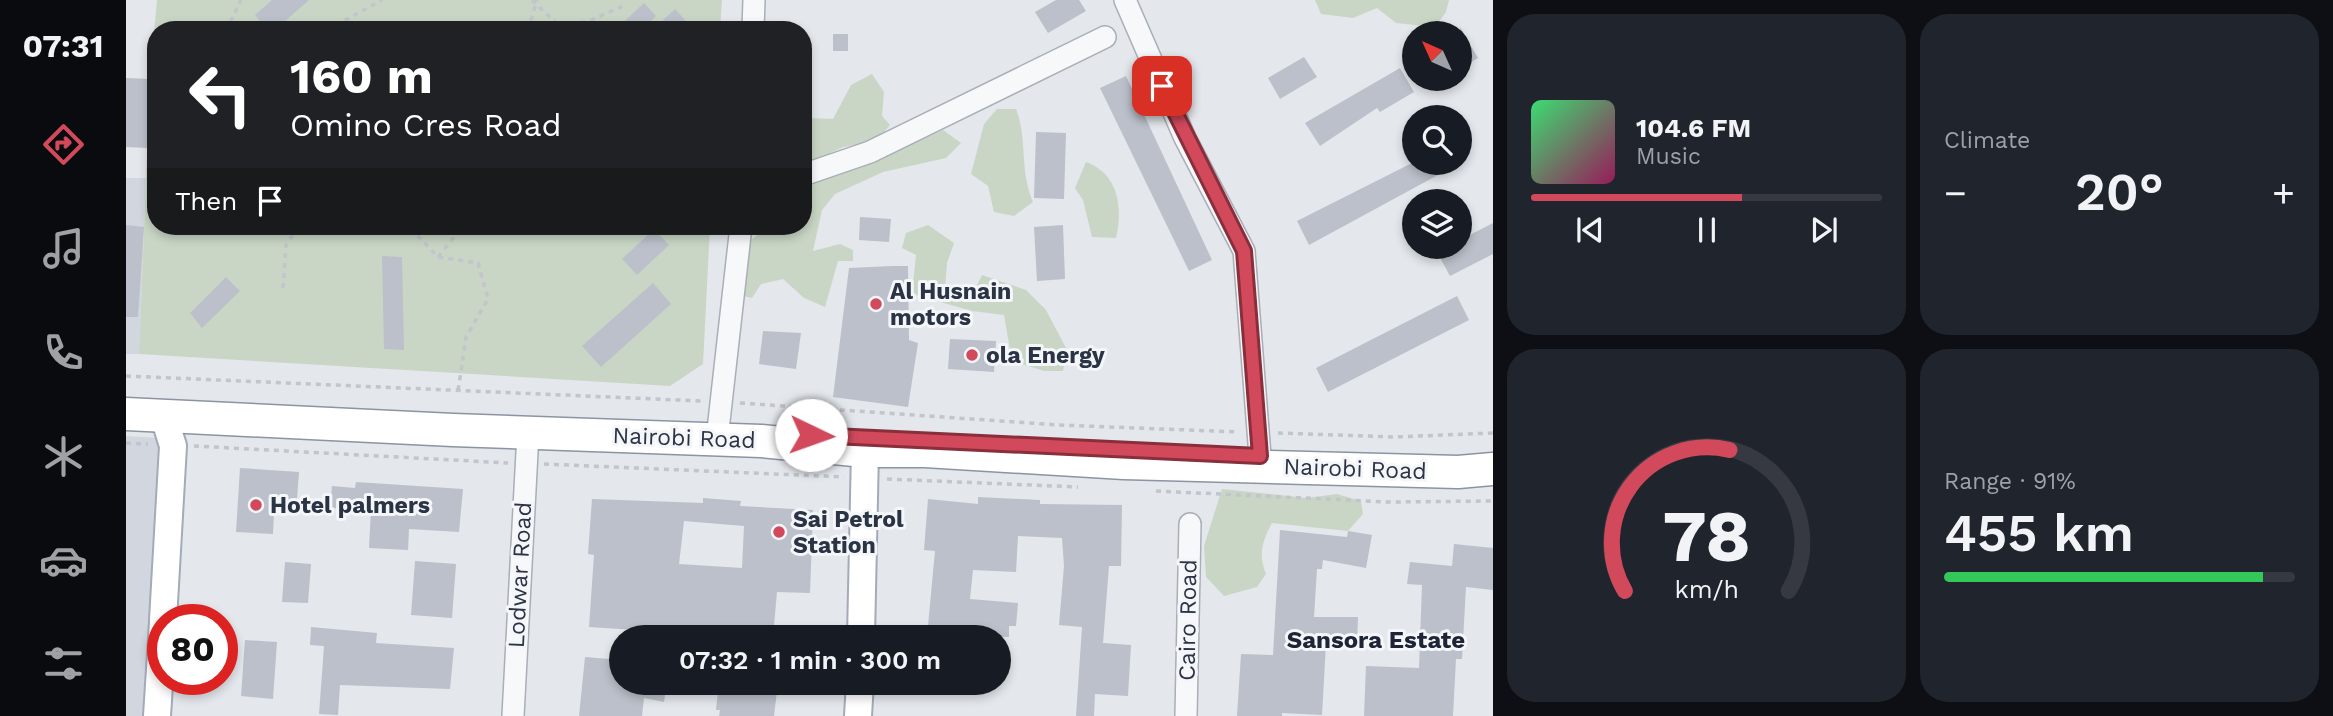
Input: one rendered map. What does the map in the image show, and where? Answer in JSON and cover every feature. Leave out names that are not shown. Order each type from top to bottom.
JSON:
[{"type":"highway","name":"Nairobi Road","points":[[126,412],[720,416],[1259,444],[1412,467],[1493,467]]},
{"type":"highway","name":"Nairobi Road","points":[[126,412],[169,431],[526,448],[761,441],[866,464],[925,451],[1124,463],[1458,472],[1493,467]]},
{"type":"main road","points":[[164,604],[169,431]]},
{"type":"main road","points":[[861,625],[866,464]]},
{"type":"main road","points":[[157,716],[158,695]]},
{"type":"main road","points":[[858,716],[859,695]]},
{"type":"street","points":[[753,21],[754,0]]},
{"type":"street","points":[[1125,0],[1180,125],[1244,251],[1259,444]]},
{"type":"street","points":[[812,172],[870,152],[1105,37]]},
{"type":"street","points":[[720,416],[740,235]]},
{"type":"street","name":"Lodwar Road","points":[[513,716],[526,448]]},
{"type":"street","name":"Cairo Road","points":[[1186,716],[1190,524]]},
{"type":"path","points":[[231,21],[241,0]]},
{"type":"path","points":[[344,21],[382,0]]},
{"type":"path","points":[[535,2],[554,21]]},
{"type":"path","points":[[530,21],[535,2]]},
{"type":"path","points":[[589,21],[623,6]]},
{"type":"path","points":[[283,288],[286,245],[293,235]]},
{"type":"path","points":[[416,235],[438,257],[478,263],[488,299],[466,337],[458,391]]},
{"type":"path","points":[[438,257],[456,235]]},
{"type":"path","points":[[126,376],[458,391],[720,416],[1059,425],[1259,444],[1493,433]]},
{"type":"path","points":[[126,443],[169,431],[866,464],[1086,488]]},
{"type":"path","points":[[1155,491],[1388,502],[1493,502]]},
{"type":"shaded area","points":[[126,178],[146,178],[139,354],[126,354]]},
{"type":"shaded area","points":[[126,436],[176,439],[170,604],[147,604],[147,695],[167,695],[166,716],[126,716]]},
{"type":"green space","points":[[157,0],[722,0],[721,21],[155,21]]},
{"type":"green space","points":[[1315,0],[1449,0],[1446,12],[1439,21],[1396,23],[1377,8],[1353,18],[1321,14]]},
{"type":"green space","points":[[872,74],[884,92],[882,116],[890,125],[876,142],[843,147],[812,162],[812,118],[833,119],[851,85]]},
{"type":"green space","points":[[997,109],[1016,109],[1022,132],[1026,178],[1033,202],[1014,216],[994,212],[988,186],[971,174],[984,124]]},
{"type":"green space","points":[[943,130],[961,143],[946,158],[883,172],[835,194],[822,210],[813,251],[840,244],[853,250],[853,261],[838,261],[825,307],[804,298],[783,279],[761,284],[752,298],[743,296],[747,243],[757,235],[812,235],[812,183]]},
{"type":"green space","points":[[147,154],[147,235],[710,235],[703,364],[670,386],[139,354]]},
{"type":"green space","points":[[1086,162],[1106,175],[1116,193],[1119,215],[1116,238],[1092,237],[1083,200],[1075,188]]},
{"type":"green space","points":[[928,225],[954,243],[947,263],[945,288],[972,295],[982,275],[1026,290],[1046,310],[1067,350],[1063,371],[1044,371],[1012,361],[1004,315],[972,311],[912,294],[916,255],[902,248],[906,233]]},
{"type":"green space","points":[[1222,489],[1307,498],[1337,494],[1361,501],[1363,514],[1348,531],[1272,523],[1262,548],[1266,574],[1257,587],[1224,596],[1206,577],[1204,546]]},
{"type":"building","points":[[272,0],[309,0],[285,21],[260,21],[255,15]]},
{"type":"building","points":[[1056,0],[1079,0],[1086,11],[1048,33],[1035,12]]},
{"type":"building","points":[[644,3],[656,16],[651,21],[625,21]]},
{"type":"building","points":[[675,9],[686,21],[664,21]]},
{"type":"building","points":[[833,34],[848,34],[848,51],[833,51]]},
{"type":"building","points":[[1472,48],[1478,58],[1472,62]]},
{"type":"building","points":[[1304,57],[1317,77],[1280,99],[1268,78]]},
{"type":"building","points":[[1400,68],[1402,91],[1414,92],[1380,112],[1377,108],[1320,146],[1305,123]]},
{"type":"building","points":[[1126,76],[1212,260],[1189,271],[1100,88]]},
{"type":"building","points":[[126,78],[147,79],[147,148],[126,147]]},
{"type":"building","points":[[1036,132],[1066,133],[1064,199],[1034,198]]},
{"type":"building","points":[[1402,168],[1402,175],[1438,175],[1412,189],[1402,189],[1402,194],[1309,245],[1297,221]]},
{"type":"building","points":[[860,217],[891,219],[889,242],[859,240]]},
{"type":"building","points":[[1493,223],[1493,254],[1450,276],[1441,259],[1472,259],[1472,234]]},
{"type":"building","points":[[126,225],[144,227],[138,317],[126,317]]},
{"type":"building","points":[[1063,225],[1065,279],[1037,281],[1034,227]]},
{"type":"building","points":[[648,235],[660,235],[669,245],[637,275],[622,259]]},
{"type":"building","points":[[382,256],[402,257],[404,350],[384,349]]},
{"type":"building","name":"Al Husnain motors","points":[[908,266],[909,340],[918,343],[908,407],[833,397],[849,268]]},
{"type":"building","points":[[226,277],[240,291],[202,328],[190,313]]},
{"type":"building","points":[[653,283],[671,304],[601,367],[582,346]]},
{"type":"building","points":[[1457,296],[1469,320],[1328,392],[1316,368]]},
{"type":"building","points":[[763,331],[801,333],[796,369],[759,364]]},
{"type":"building","name":"ola Energy","points":[[950,339],[996,341],[994,372],[948,369]]},
{"type":"building","points":[[240,468],[299,472],[296,513],[274,512],[273,534],[236,532]]},
{"type":"building","points":[[356,482],[463,489],[459,532],[409,529],[408,550],[369,548],[371,510],[330,508],[332,486],[355,488]]},
{"type":"building","points":[[978,497],[1040,500],[1040,504],[1122,505],[1121,566],[1109,566],[1103,643],[1131,645],[1128,696],[1095,694],[1094,716],[1076,716],[1082,627],[1059,625],[1064,566],[1062,538],[1018,536],[1016,572],[973,570],[970,599],[1018,603],[1016,626],[928,625],[935,551],[924,550],[928,499],[978,504]]},
{"type":"building","points":[[703,498],[741,501],[740,506],[813,510],[810,593],[777,592],[774,625],[589,627],[594,555],[588,554],[592,499],[703,503]],"holes":[[[684,521],[744,526],[742,568],[679,564]]]},
{"type":"building","points":[[1280,530],[1347,537],[1348,531],[1372,535],[1366,568],[1323,560],[1322,569],[1317,569],[1314,617],[1358,617],[1357,645],[1326,644],[1322,715],[1282,713],[1282,716],[1237,716],[1241,654],[1273,655]]},
{"type":"building","points":[[1454,544],[1493,548],[1493,590],[1466,587],[1462,659],[1456,659],[1453,716],[1364,716],[1366,666],[1419,668],[1422,585],[1407,584],[1410,562],[1452,566]]},
{"type":"building","points":[[415,561],[456,564],[452,618],[411,615]]},
{"type":"building","points":[[285,562],[311,564],[308,603],[282,602]]},
{"type":"building","points":[[311,627],[377,633],[376,643],[454,648],[450,689],[340,685],[338,715],[319,714],[324,646],[310,645]]},
{"type":"building","points":[[245,640],[277,642],[273,699],[241,696]]},
{"type":"building","points":[[585,657],[609,659],[609,695],[665,695],[664,702],[644,698],[642,716],[579,716]]},
{"type":"building","points":[[718,695],[776,695],[774,716],[719,716],[720,710],[716,710]]},
{"type":"place","name":"Al Husnain motors","points":[[876,304]]},
{"type":"place","name":"ola Energy","points":[[972,355]]},
{"type":"place","name":"Hotel palmers","points":[[256,505]]},
{"type":"place","name":"Sai Petrol Station","points":[[779,532]]},
{"type":"district","name":"Sansora Estate","points":[[1376,640]]},
{"type":"route","points":[[811,435],[1124,452],[1260,456],[1244,251],[1235,229],[1185,138],[1162,86]]}]
